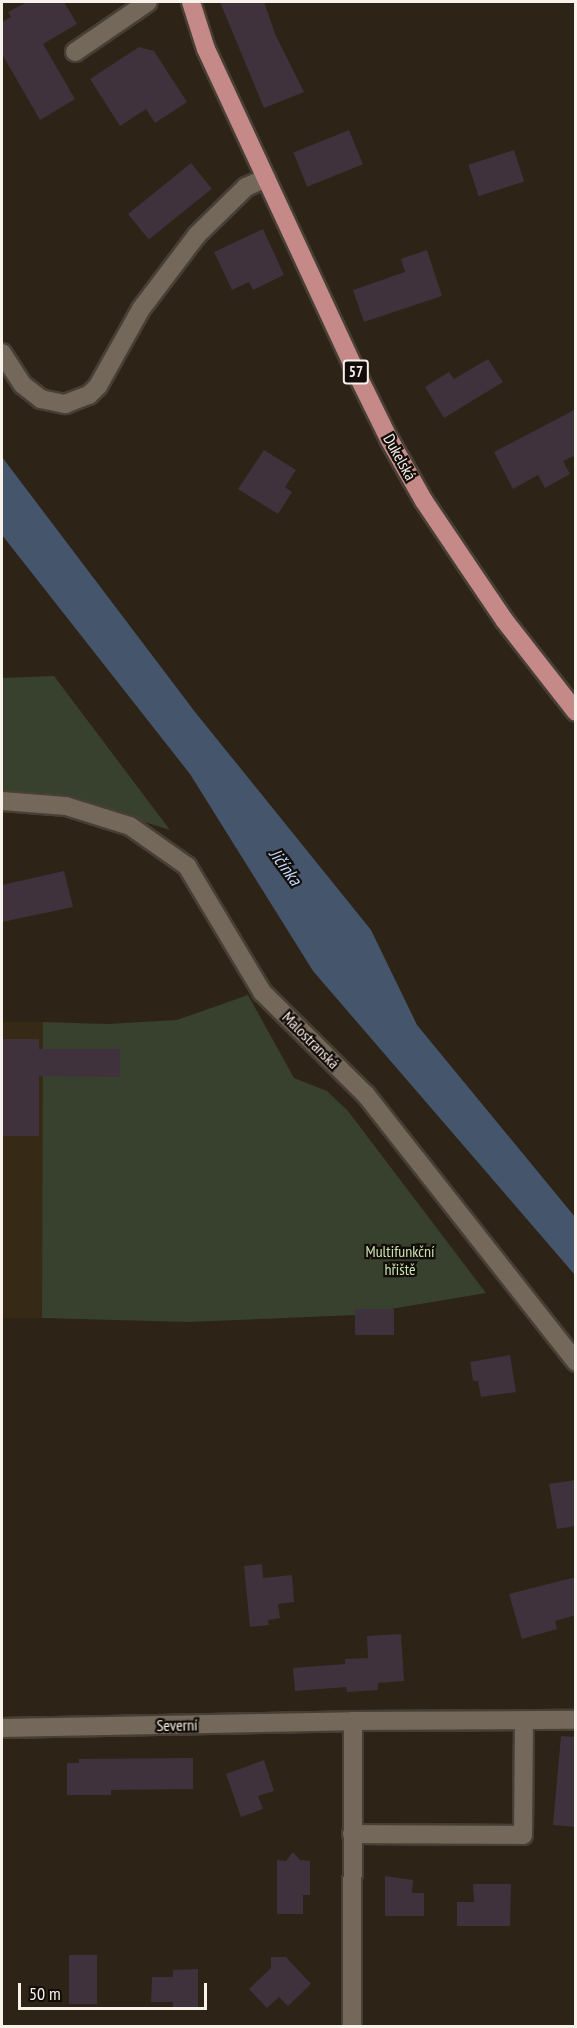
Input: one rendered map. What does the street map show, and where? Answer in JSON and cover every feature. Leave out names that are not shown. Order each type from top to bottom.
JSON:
[{"type":"main road","name":"Dukelská","points":[[191,2],[206,49],[357,374],[424,501],[505,621],[576,712]]},
{"type":"street","points":[[75,52],[147,2]]},
{"type":"street","points":[[2,353],[23,385],[41,399],[65,404],[89,395],[98,386],[141,309],[197,235],[246,187],[266,178]]},
{"type":"street","name":"Malostranská","points":[[2,801],[66,806],[130,826],[188,866],[262,992],[366,1095],[576,1362]]},
{"type":"street","points":[[352,1834],[523,1835],[524,1720]]},
{"type":"street","name":"Severní","points":[[2,1728],[352,1721],[576,1720]]},
{"type":"street","points":[[352,1721],[352,2026]]},
{"type":"shaded area","points":[[2,1022],[43,1022],[43,1318],[2,1318]]},
{"type":"green space","points":[[54,676],[170,830],[67,798],[2,791],[2,678]]},
{"type":"green space","name":"Multifunkční hřiště","points":[[248,995],[294,1078],[327,1091],[348,1111],[486,1293],[355,1315],[189,1322],[42,1318],[43,1022],[107,1024],[177,1020]]},
{"type":"water","name":"Jičínka","points":[[2,457],[195,712],[371,930],[417,1025],[575,1217],[575,1275],[313,971],[190,774],[2,535]]},
{"type":"building","points":[[27,2],[64,2],[77,24],[43,44],[75,99],[40,120],[2,54],[2,22],[11,17],[8,12]]},
{"type":"building","points":[[220,2],[264,2],[276,36],[304,92],[264,108]]},
{"type":"building","points":[[139,47],[154,51],[187,102],[155,123],[146,109],[120,126],[90,79]]},
{"type":"building","points":[[349,130],[363,164],[307,187],[293,152]]},
{"type":"building","points":[[514,150],[524,181],[479,196],[468,165]]},
{"type":"building","points":[[191,163],[212,189],[149,240],[128,214]]},
{"type":"building","points":[[263,229],[284,275],[253,290],[249,282],[232,290],[214,252]]},
{"type":"building","points":[[427,250],[442,296],[364,322],[353,290],[405,272],[401,259]]},
{"type":"building","points":[[488,359],[503,382],[444,418],[425,387],[449,372],[454,379]]},
{"type":"building","points":[[576,409],[576,455],[563,461],[570,474],[545,488],[538,475],[513,489],[494,452]]},
{"type":"building","points":[[264,450],[296,470],[285,487],[292,492],[278,514],[238,489]]},
{"type":"building","points":[[64,871],[73,907],[2,922],[2,885]]},
{"type":"building","points":[[2,1039],[39,1039],[39,1049],[120,1049],[120,1077],[39,1076],[39,1136],[2,1136]]},
{"type":"building","points":[[355,1309],[394,1309],[394,1335],[355,1335]]},
{"type":"building","points":[[510,1355],[516,1392],[481,1397],[478,1381],[473,1381],[470,1362]]},
{"type":"building","points":[[576,1480],[576,1526],[557,1529],[549,1484]]},
{"type":"building","points":[[262,1564],[263,1578],[292,1575],[294,1602],[278,1604],[280,1618],[268,1620],[269,1625],[250,1627],[244,1566]]},
{"type":"building","points":[[576,1577],[576,1615],[555,1621],[557,1629],[522,1639],[509,1594]]},
{"type":"building","points":[[401,1634],[404,1681],[378,1683],[378,1690],[347,1692],[346,1687],[295,1691],[293,1668],[345,1664],[345,1659],[368,1658],[367,1636]]},
{"type":"building","points":[[561,1736],[576,1737],[576,1827],[553,1825]]},
{"type":"building","points":[[193,1758],[193,1789],[111,1790],[111,1795],[67,1795],[67,1763],[79,1763],[79,1759]]},
{"type":"building","points":[[264,1760],[274,1791],[258,1796],[263,1809],[241,1817],[226,1774]]},
{"type":"building","points":[[293,1852],[300,1860],[310,1861],[310,1895],[303,1895],[303,1914],[277,1914],[277,1860],[286,1861]]},
{"type":"building","points":[[385,1876],[413,1880],[412,1893],[424,1893],[424,1916],[385,1916]]},
{"type":"building","points":[[473,1884],[511,1884],[510,1926],[457,1926],[457,1902],[474,1902]]},
{"type":"building","points":[[69,1955],[97,1955],[97,2004],[69,2004]]},
{"type":"building","points":[[271,1957],[286,1957],[311,1984],[288,2006],[279,1997],[267,2008],[249,1989],[271,1968]]},
{"type":"building","points":[[198,1969],[198,2009],[173,2009],[173,2002],[151,2002],[152,1977],[173,1977],[173,1970]]}]
